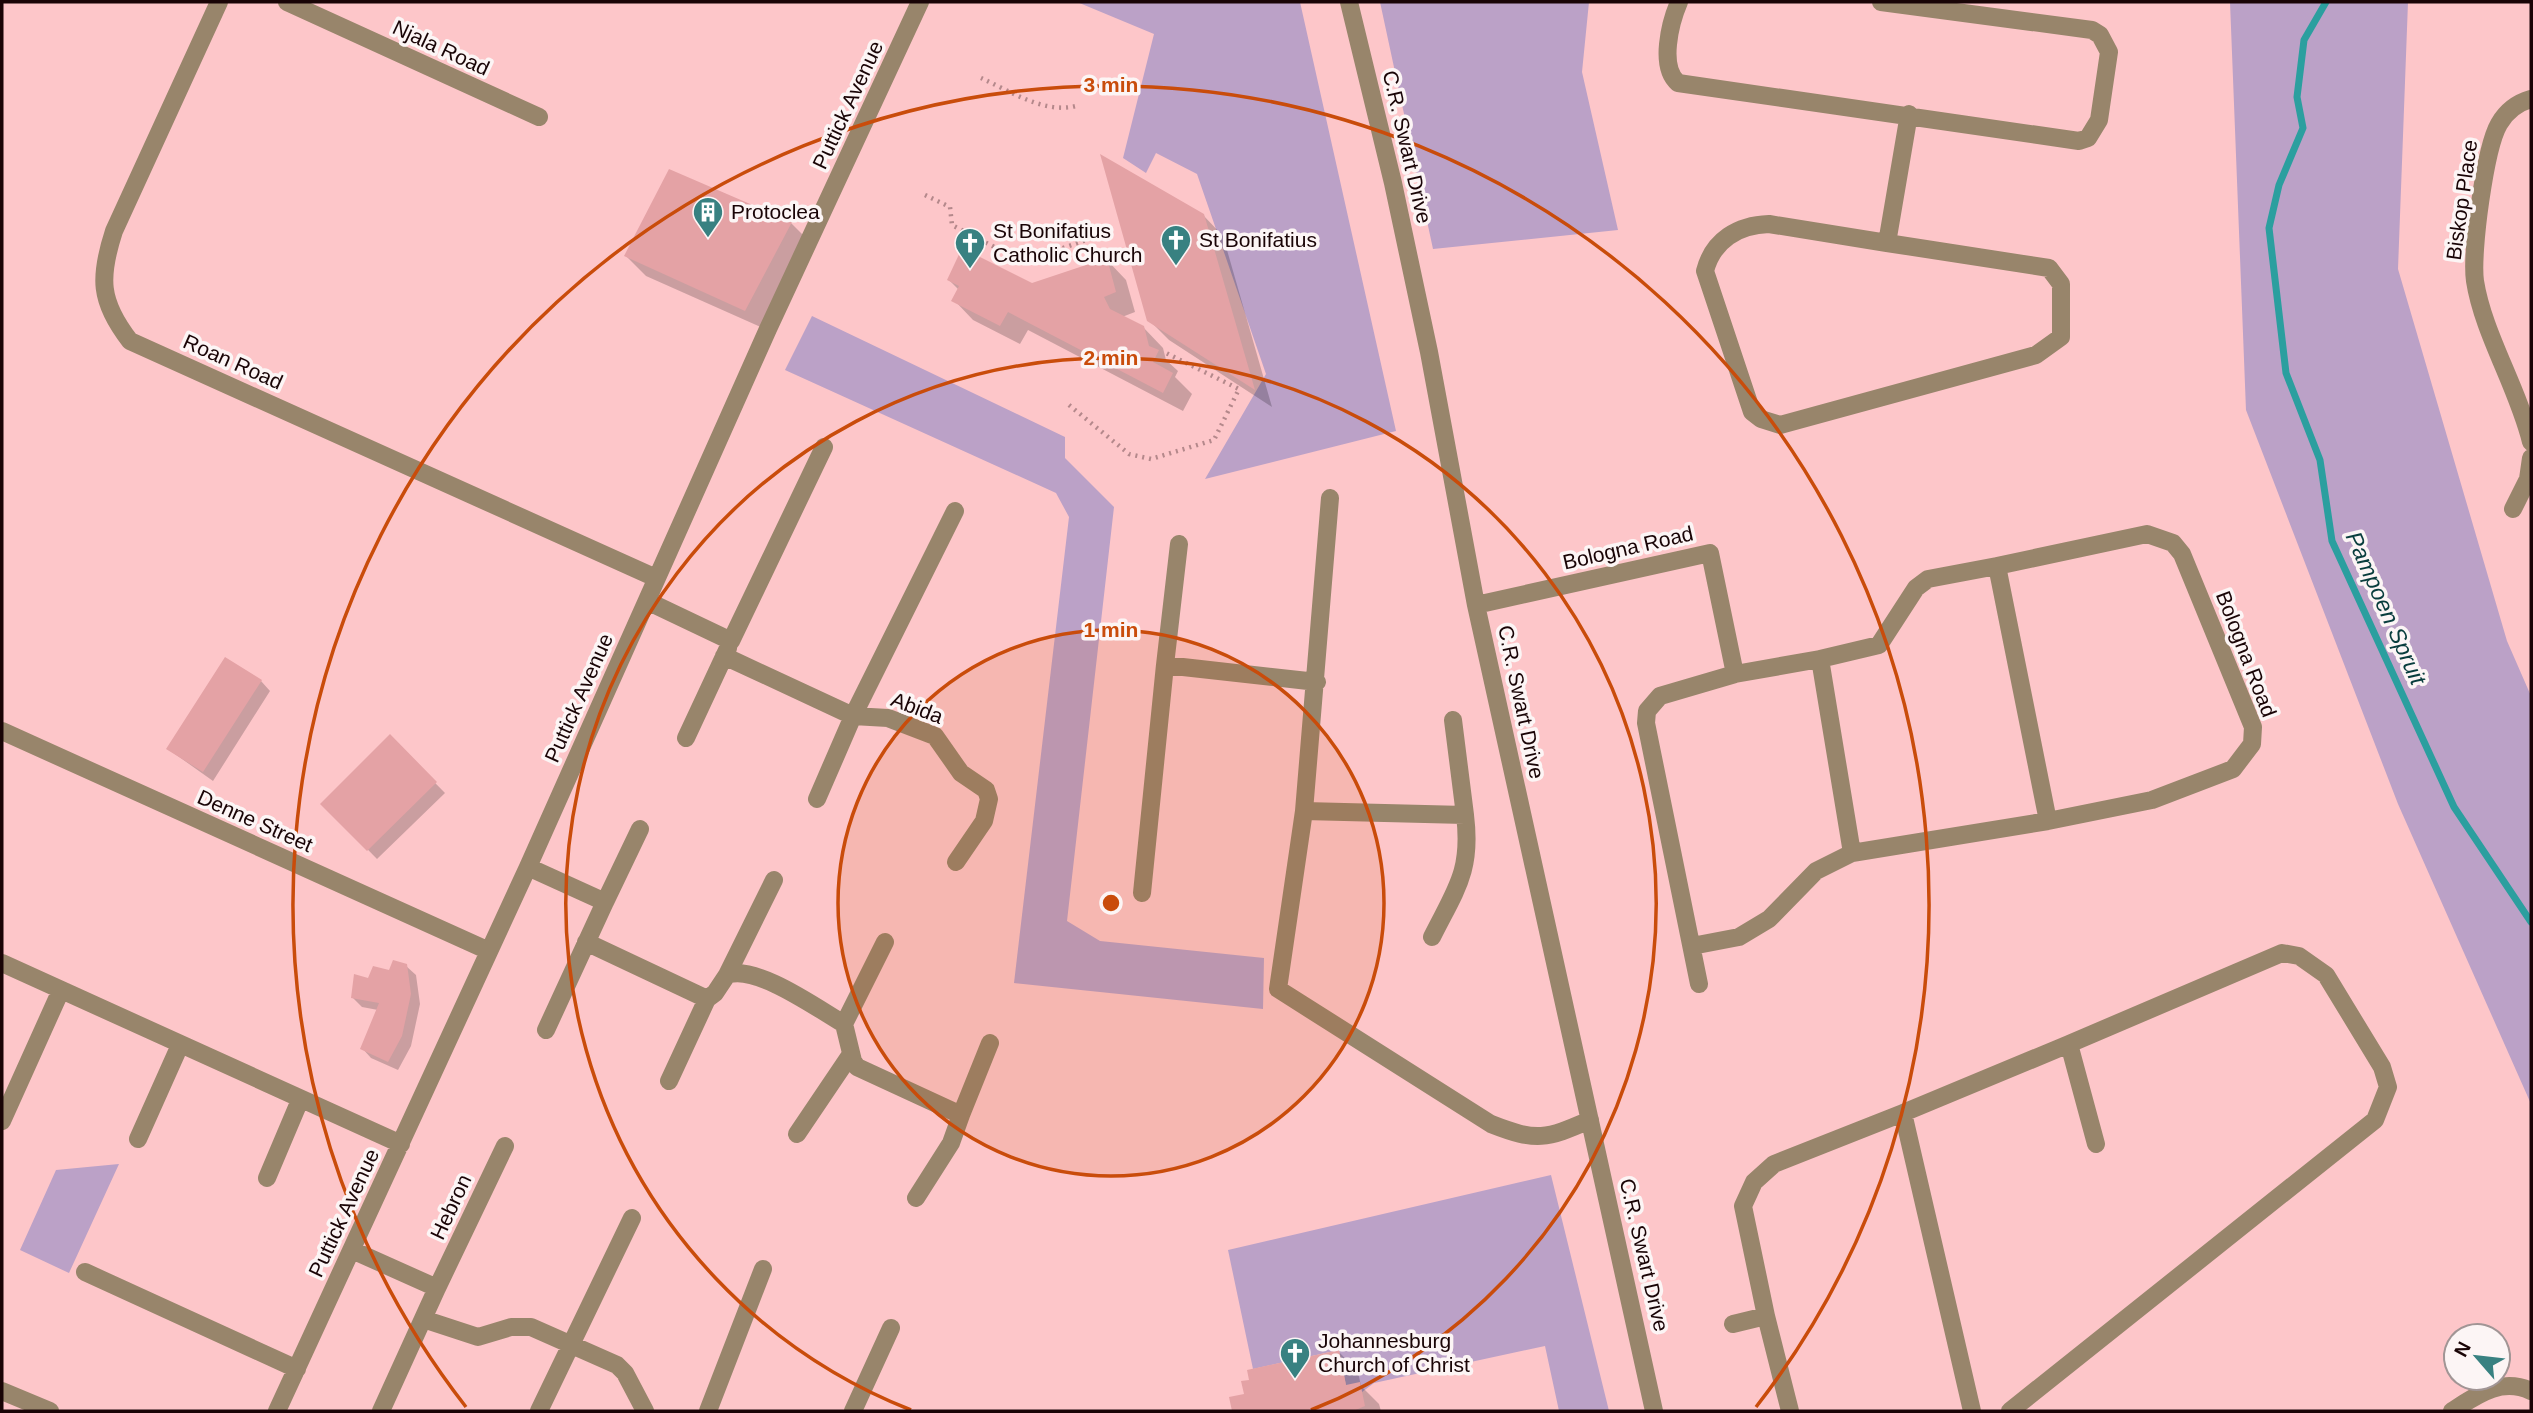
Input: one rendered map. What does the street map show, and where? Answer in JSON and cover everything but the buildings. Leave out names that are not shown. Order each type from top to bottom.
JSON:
[{"type":"street","name":"Roan Road","points":[[219,2],[108,249],[103,280],[107,303],[115,322],[130,341],[656,578]]},
{"type":"street","name":"Njala Road","points":[[287,2],[539,117]]},
{"type":"street","name":"Puttick Avenue","points":[[278,1411],[920,2]]},
{"type":"street","name":"C.R. Swart Drive","points":[[1349,2],[1393,183],[1429,352],[1476,605],[1654,1411]]},
{"type":"street","points":[[1679,2],[1667,61],[1668,72],[1678,83],[1909,114],[2079,141],[2088,138],[2099,120],[2109,51],[2100,35],[2092,30],[1881,2]]},
{"type":"street","name":"Biskop Place","points":[[2531,99],[2520,102],[2507,112],[2490,142],[2475,263],[2479,299],[2525,415],[2531,442]]},
{"type":"street","points":[[1887,243],[1909,114]]},
{"type":"street","points":[[1769,224],[1887,243],[2049,268],[2061,284],[2060,337],[2036,355],[1780,425],[1761,419],[1752,412],[1705,271],[1712,253],[1736,230],[1751,225],[1769,224]]},
{"type":"street","points":[[686,738],[824,447]]},
{"type":"street","points":[[2513,509],[2528,479],[2531,458]]},
{"type":"street","points":[[1330,498],[1317,682],[1304,811],[1278,989],[1491,1124],[1531,1137],[1548,1138],[1590,1120]]},
{"type":"street","name":"Abida","points":[[817,799],[853,716],[955,511]]},
{"type":"street","name":"Bologna Road","points":[[1692,946],[1739,937],[1769,919],[1816,871],[1852,853],[2048,821],[2152,800],[2233,769],[2245,758],[2252,744],[2253,727],[2182,554],[2172,542],[2147,534],[1928,579],[1916,588],[1879,645],[1735,674],[1660,696],[1647,711],[1646,723],[1699,985]]},
{"type":"street","points":[[1142,893],[1179,544]]},
{"type":"street","name":"Bologna Road","points":[[1476,605],[1710,553],[1735,674]]},
{"type":"street","points":[[1997,566],[2048,821]]},
{"type":"street","name":"Abida","points":[[647,601],[728,649],[853,716],[888,718],[935,736],[961,773],[986,790],[988,808],[984,821],[956,862]]},
{"type":"street","points":[[1820,659],[1852,853]]},
{"type":"street","points":[[1165,664],[1317,682]]},
{"type":"street","points":[[1432,937],[1463,877],[1468,841],[1453,720]]},
{"type":"street","name":"Denne Street","points":[[2,730],[489,951]]},
{"type":"street","points":[[1304,811],[1465,815]]},
{"type":"street","points":[[546,1030],[640,829]]},
{"type":"street","points":[[528,867],[605,902]]},
{"type":"street","points":[[668,1081],[707,999],[715,993],[727,975],[774,880]]},
{"type":"street","points":[[586,942],[707,999]]},
{"type":"street","points":[[885,942],[845,1024],[851,1054],[858,1067],[961,1115]]},
{"type":"street","points":[[1790,1411],[1766,1316],[1743,1206],[1754,1182],[1774,1164],[1903,1113],[2282,953],[2299,956],[2326,975],[2382,1067],[2388,1087],[2375,1120],[2010,1411]]},
{"type":"street","points":[[2,963],[401,1144]]},
{"type":"street","points":[[727,975],[739,971],[761,977],[845,1024]]},
{"type":"street","points":[[2,1121],[61,990]]},
{"type":"street","points":[[916,1198],[951,1143],[990,1043]]},
{"type":"street","points":[[2069,1044],[2096,1144]]},
{"type":"street","points":[[138,1139],[180,1045]]},
{"type":"street","points":[[797,1134],[851,1054]]},
{"type":"street","points":[[267,1178],[300,1100]]},
{"type":"street","points":[[1903,1113],[1972,1411]]},
{"type":"street","name":"Hebron","points":[[381,1411],[505,1146]]},
{"type":"street","points":[[539,1411],[632,1218]]},
{"type":"street","points":[[352,1250],[438,1288]]},
{"type":"street","points":[[708,1411],[763,1269]]},
{"type":"street","points":[[85,1272],[297,1369]]},
{"type":"street","points":[[1733,1324],[1766,1316]]},
{"type":"street","points":[[423,1319],[478,1338],[511,1327],[531,1327],[617,1365],[625,1373],[645,1411]]},
{"type":"street","points":[[853,1411],[891,1328]]},
{"type":"street","points":[[2452,1411],[2486,1389],[2505,1385],[2531,1391]]},
{"type":"street","points":[[2,1391],[50,1411]]},
{"type":"path","points":[[981,78],[1045,106],[1057,109],[1076,106]]},
{"type":"path","points":[[925,195],[950,207],[952,225],[1023,262],[1112,231]]},
{"type":"path","points":[[1069,405],[1129,454],[1151,459],[1200,447],[1214,440],[1239,389],[1166,353]]},
{"type":"shaded area","points":[[1077,2],[1300,2],[1396,431],[1205,479],[1266,374],[1197,174],[1156,153],[1146,173],[1123,158],[1154,34]]},
{"type":"shaded area","points":[[1380,2],[1589,2],[1582,72],[1618,230],[1433,249]]},
{"type":"shaded area","points":[[2230,2],[2408,2],[2398,269],[2507,641],[2531,696],[2531,1104],[2398,804],[2246,410]]},
{"type":"shaded area","points":[[812,316],[1065,437],[1065,458],[1114,507],[1067,921],[1100,941],[1264,958],[1263,1009],[1014,983],[1069,517],[1056,493],[785,370]]},
{"type":"shaded area","points":[[119,1164],[69,1273],[20,1250],[56,1170]]},
{"type":"shaded area","points":[[1551,1175],[1609,1411],[1559,1411],[1545,1346],[1374,1383],[1362,1392],[1346,1385],[1339,1350],[1253,1369],[1228,1250]]},
{"type":"waterway","name":"Pampoen Spruit","points":[[2326,2],[2304,40],[2297,97],[2303,128],[2279,185],[2269,228],[2286,373],[2320,460],[2332,541],[2454,807],[2531,922]]},
{"type":"place","name":"Protoclea","points":[[708,239]]},
{"type":"place","name":"St Bonifatius","points":[[1176,267]]},
{"type":"place","name":"St Bonifatius Catholic Church","points":[[970,270]]},
{"type":"place","name":"Johannesburg Church of Christ","points":[[1295,1380]]}]
